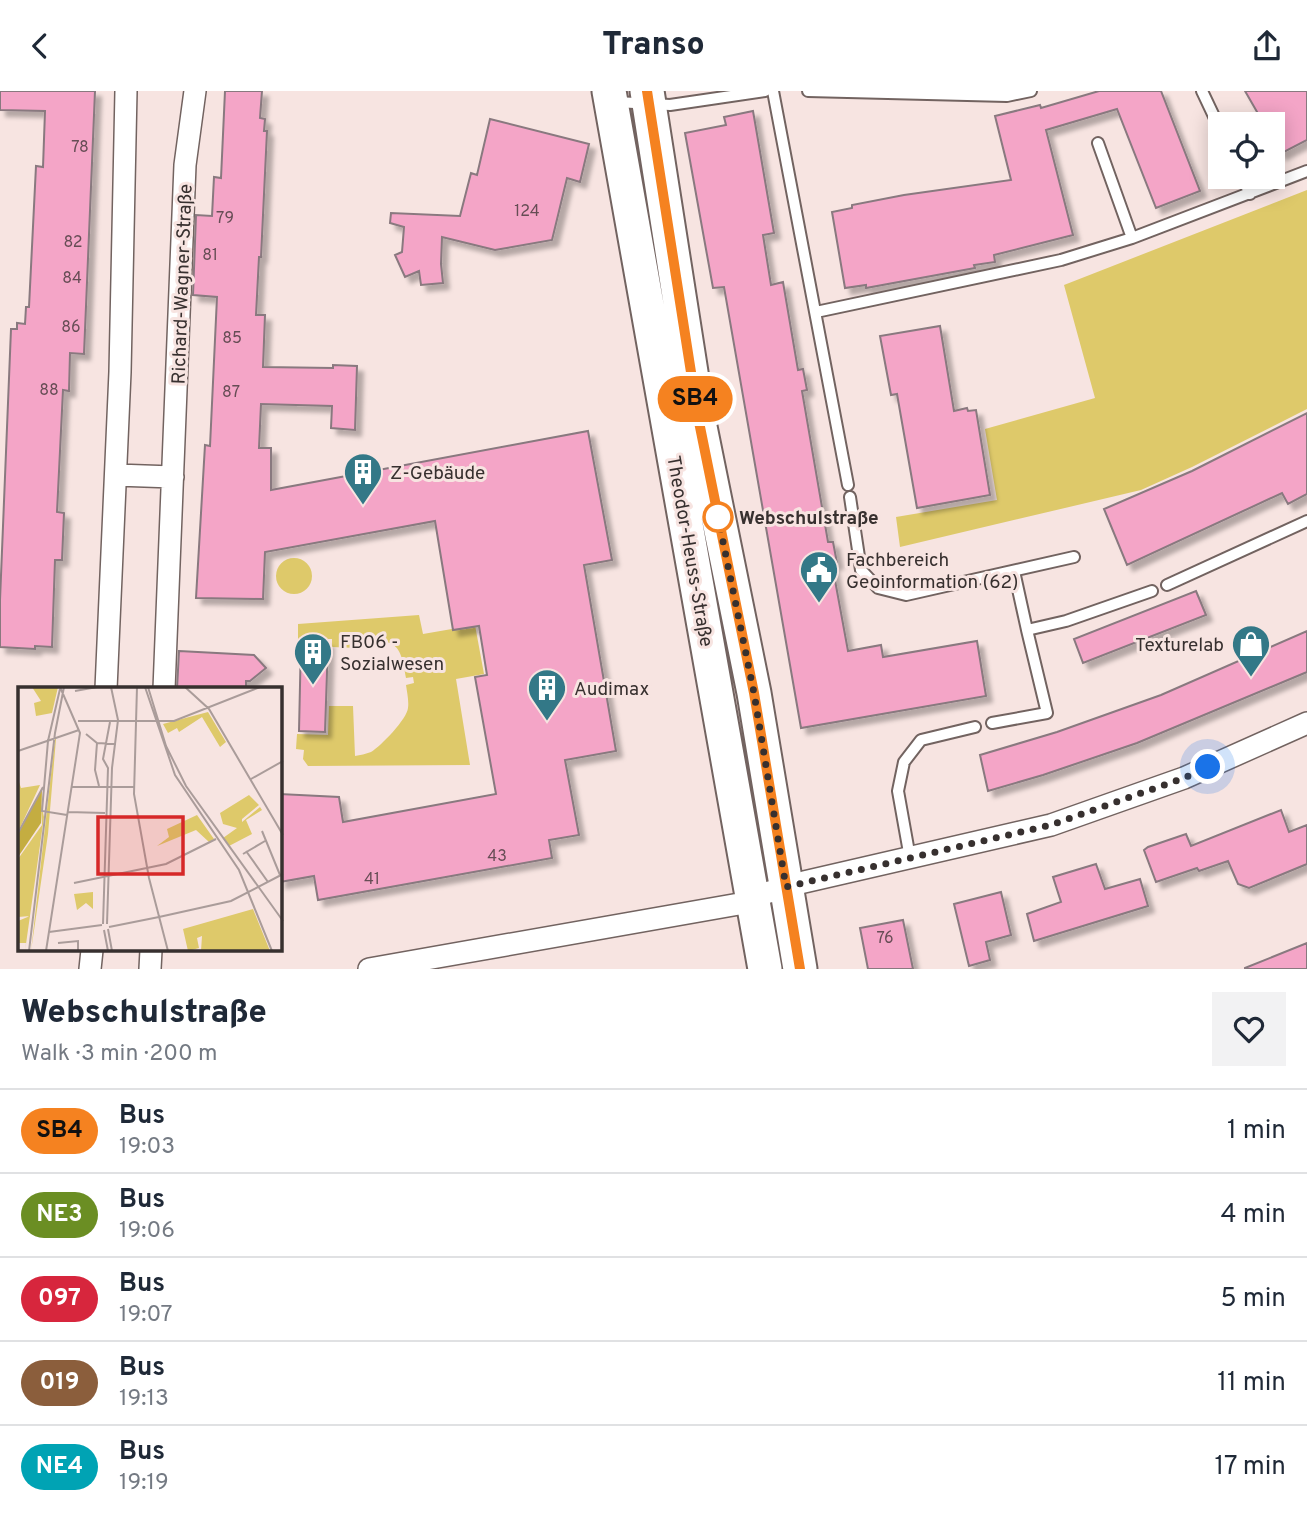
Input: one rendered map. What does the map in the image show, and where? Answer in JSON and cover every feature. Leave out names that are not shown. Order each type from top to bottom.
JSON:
[{"type":"main road","name":"Theodor-Heuss-Straße","points":[[631,96],[754,693],[800,969]]},
{"type":"main road","name":"Theodor-Heuss-Straße","points":[[631,96],[745,901],[765,969]]},
{"type":"street","points":[[106,687],[116,475],[126,91]]},
{"type":"street","name":"Richard-Wagner-Straße","points":[[164,687],[186,166],[195,91]]},
{"type":"street","points":[[116,475],[173,477]]},
{"type":"street","points":[[369,969],[452,961],[745,901],[786,887],[1051,825],[1184,778],[1307,723]]},
{"type":"street","points":[[90,969],[92,951]]},
{"type":"street","points":[[150,969],[151,951]]},
{"type":"lane","points":[[631,96],[670,106],[765,91]]},
{"type":"lane","points":[[773,91],[849,491],[861,569],[878,589],[906,595],[1073,557]]},
{"type":"lane","points":[[808,91],[1007,96],[1031,91]]},
{"type":"lane","points":[[1202,91],[1212,112]]},
{"type":"lane","points":[[1098,143],[1132,238]]},
{"type":"lane","points":[[816,312],[1061,260],[1132,238],[1307,171]]},
{"type":"lane","points":[[1248,189],[1250,194]]},
{"type":"lane","points":[[1167,585],[1307,521]]},
{"type":"lane","points":[[992,723],[1046,713],[1014,571]]},
{"type":"lane","points":[[1027,631],[1066,621],[1152,591]]},
{"type":"lane","points":[[909,857],[898,791],[904,762],[921,740],[948,731],[975,727]]},
{"type":"shaded area","points":[[1307,190],[1307,409],[1141,490],[900,547],[896,517],[997,500],[985,429],[1095,398],[1064,285]]},
{"type":"shaded area","points":[[294,558],[307,563],[312,576],[307,589],[294,594],[281,589],[276,576],[281,563]]},
{"type":"shaded area","points":[[419,615],[423,634],[475,625],[484,674],[456,679],[470,765],[308,766],[303,759],[304,750],[296,749],[297,734],[328,735],[329,706],[353,706],[355,756],[365,754],[381,744],[403,719],[408,705],[406,685],[414,683],[413,677],[406,678],[401,656],[393,645],[387,642],[357,640],[357,648],[332,647],[332,639],[298,639],[298,624]]},
{"type":"building","points":[[0,91],[95,91],[84,354],[70,353],[69,391],[63,390],[57,512],[64,513],[62,560],[55,560],[52,647],[35,646],[35,649],[0,647],[0,600],[11,329],[17,329],[17,323],[25,324],[26,307],[29,307],[36,166],[43,167],[45,111],[0,110]]},
{"type":"building","points":[[225,91],[262,91],[260,118],[265,119],[264,131],[267,131],[256,315],[265,315],[263,367],[357,366],[355,430],[331,428],[332,406],[261,404],[259,448],[271,448],[271,490],[588,431],[612,560],[584,565],[616,751],[565,760],[579,835],[549,840],[552,858],[318,900],[314,876],[282,882],[282,794],[339,797],[343,822],[496,794],[475,677],[487,675],[479,626],[453,630],[435,521],[265,552],[263,599],[196,598],[205,445],[210,446],[217,297],[193,295],[196,215],[212,216],[214,177],[221,178]]},
{"type":"building","points":[[1099,91],[1161,91],[1200,191],[1156,208],[1117,109],[1046,130],[1073,235],[994,255],[995,262],[974,265],[975,268],[866,288],[866,285],[845,288],[832,212],[852,208],[852,205],[904,195],[1011,180],[995,116],[1040,105],[1041,108]]},
{"type":"building","points":[[1245,91],[1307,91],[1307,140],[1285,151],[1285,112],[1257,112]]},
{"type":"building","points":[[753,111],[774,233],[763,235],[771,285],[783,282],[798,370],[803,369],[807,390],[802,391],[828,542],[833,542],[837,563],[832,564],[848,651],[881,645],[883,657],[977,641],[986,696],[801,728],[724,287],[713,288],[685,133],[726,125],[724,117]]},
{"type":"building","points":[[490,119],[589,144],[580,182],[567,178],[552,240],[495,250],[442,237],[443,283],[421,285],[419,271],[405,277],[395,255],[402,252],[404,227],[390,223],[391,213],[460,216],[471,173],[477,175]]},
{"type":"building","points":[[940,326],[954,411],[967,408],[968,411],[976,410],[990,495],[917,508],[897,394],[891,395],[880,336]]},
{"type":"building","points":[[1307,413],[1307,494],[1288,504],[1282,493],[1127,565],[1104,509],[1192,471]]},
{"type":"building","points":[[1196,591],[1206,615],[1083,663],[1074,639]]},
{"type":"building","points":[[1307,631],[1307,672],[1137,743],[988,791],[980,755],[1057,732],[1161,695]]},
{"type":"building","name":"FB06 - Sozialwesen","points":[[301,640],[328,642],[325,732],[299,731]]},
{"type":"building","points":[[179,651],[254,655],[266,668],[250,681],[246,681],[246,687],[177,687]]},
{"type":"building","points":[[1281,810],[1289,832],[1307,825],[1307,864],[1249,888],[1238,884],[1228,861],[1156,882],[1144,850],[1148,847],[1186,834],[1191,846]]},
{"type":"building","points":[[1096,864],[1105,889],[1140,879],[1148,906],[1034,941],[1027,914],[1061,902],[1053,877]]},
{"type":"building","points":[[1001,892],[1011,935],[986,942],[990,960],[969,966],[954,904]]},
{"type":"building","points":[[903,920],[913,969],[868,969],[860,928]]},
{"type":"building","points":[[1307,943],[1307,969],[1245,969],[1245,968]]},
{"type":"bus line","name":"SB4","points":[[647,91],[698,417],[754,693],[800,969]]},
{"type":"place","name":"Z-Gebäude","points":[[363,506]]},
{"type":"place","name":"Webschulstraße","points":[[718,517]]},
{"type":"place","name":"Fachbereich Geoinformation (62)","points":[[819,604]]},
{"type":"place","name":"Texturelab","points":[[1251,678]]},
{"type":"place","name":"FB06 - Sozialwesen","points":[[313,686]]},
{"type":"place","name":"Audimax","points":[[547,722]]},
{"type":"route","points":[[718,517],[754,693],[786,887],[1051,825],[1208,767]]}]
